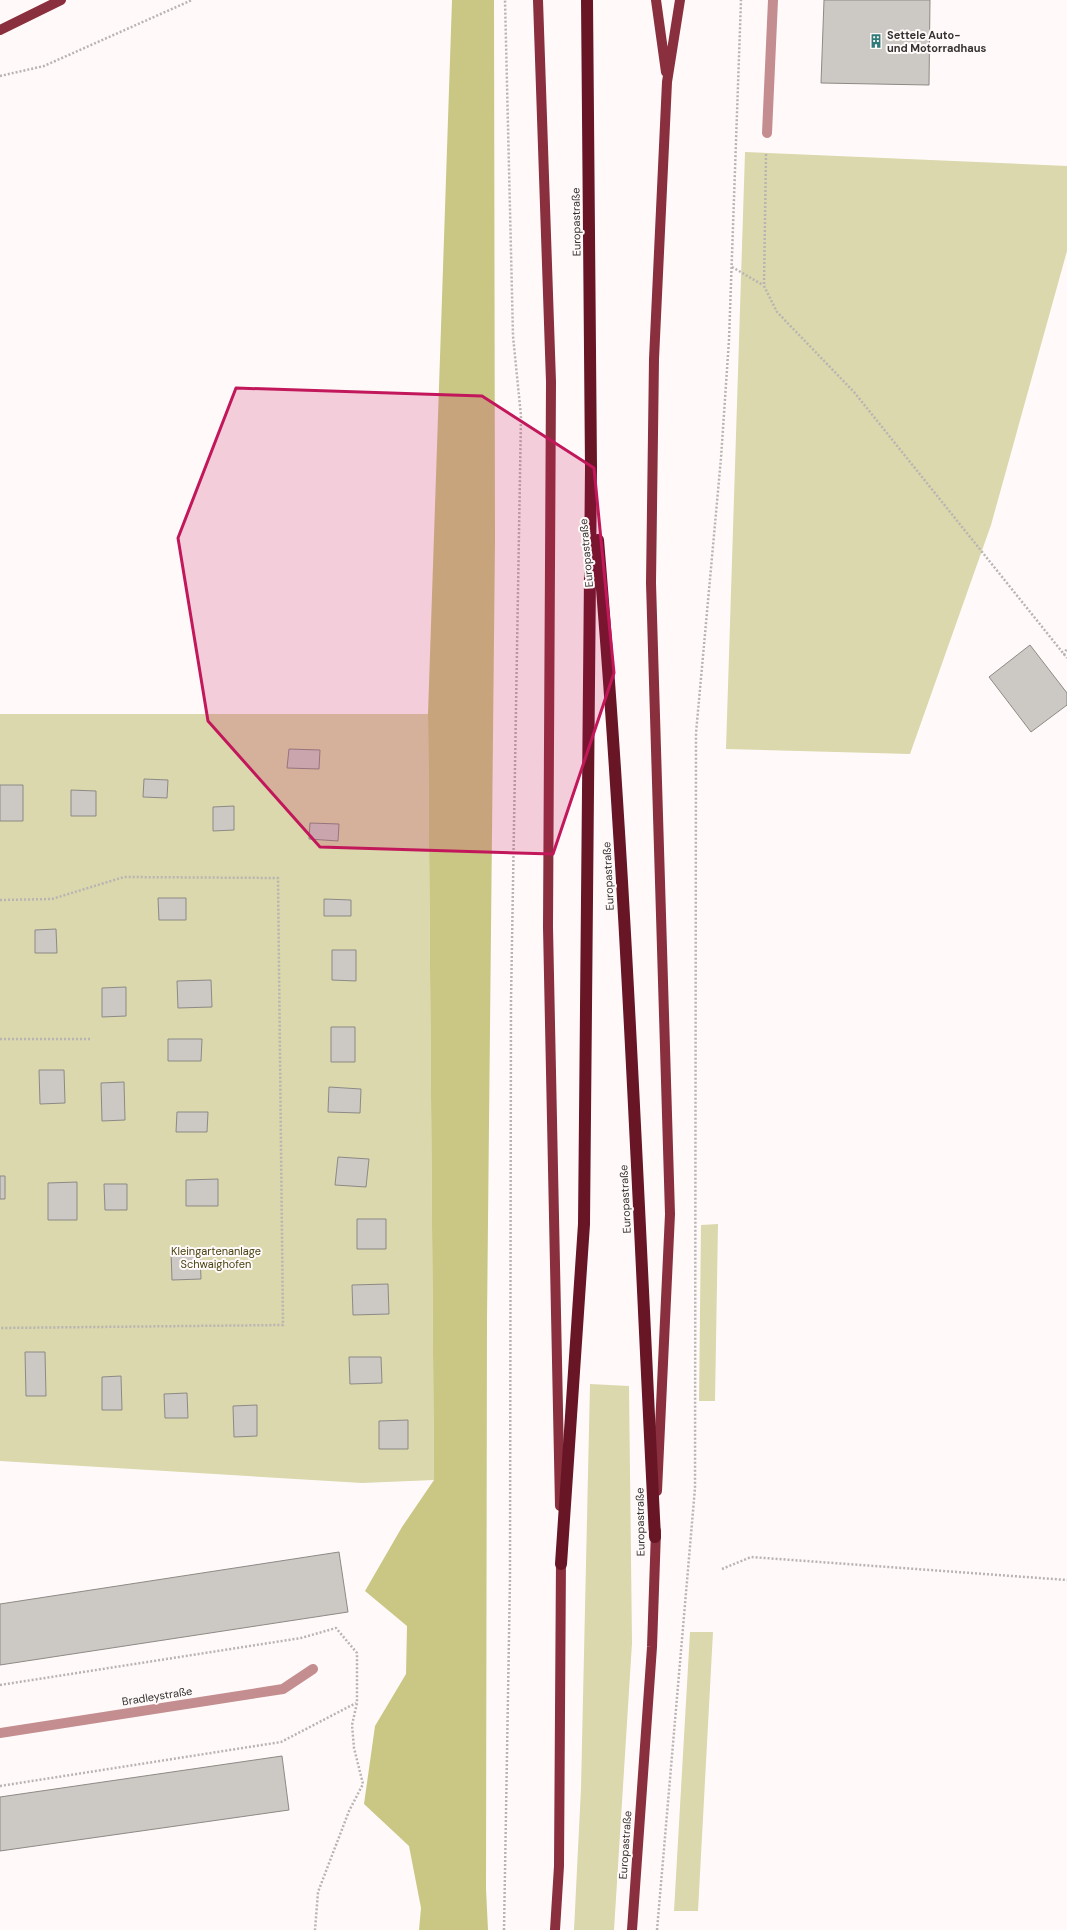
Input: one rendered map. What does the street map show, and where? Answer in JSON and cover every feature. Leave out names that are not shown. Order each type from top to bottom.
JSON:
[{"type":"highway","name":"Europastraße","points":[[561,1564],[584,1224],[591,467],[587,0]]},
{"type":"highway","name":"Europastraße","points":[[591,467],[610,680],[623,892],[655,1537]]},
{"type":"main road","points":[[0,30],[61,0]]},
{"type":"main road","points":[[534,0],[538,15]]},
{"type":"main road","points":[[538,0],[551,382],[548,927],[561,1564]]},
{"type":"main road","points":[[656,0],[667,82]]},
{"type":"main road","points":[[655,1537],[670,1214],[651,583],[654,359],[667,82],[680,0]]},
{"type":"main road","name":"Europastraße","points":[[632,1930],[652,1647],[655,1537]]},
{"type":"main road","name":"Europastraße","points":[[555,1930],[559,1866],[561,1564]]},
{"type":"lane","points":[[767,133],[773,0]]},
{"type":"lane","name":"Bradleystraße","points":[[0,1733],[283,1689],[313,1669]]},
{"type":"path","points":[[0,76],[44,66],[192,0]]},
{"type":"path","points":[[504,1930],[510,1578],[511,1001],[521,416],[513,336],[505,0]]},
{"type":"path","points":[[696,733],[721,458],[732,267],[741,0]]},
{"type":"path","points":[[767,133],[764,286],[777,312],[854,392],[1067,658]]},
{"type":"path","points":[[732,267],[764,286]]},
{"type":"path","points":[[1064,655],[1067,648]]},
{"type":"path","points":[[0,900],[52,899],[124,877],[278,878],[283,1325],[0,1328]]},
{"type":"path","points":[[0,1039],[92,1039]]},
{"type":"path","points":[[722,1569],[751,1557],[1067,1580]]},
{"type":"path","points":[[0,1685],[301,1638],[336,1628],[357,1653],[357,1703],[352,1725],[354,1748],[363,1784],[349,1811],[318,1892],[315,1930]]},
{"type":"path","points":[[0,1786],[281,1742],[357,1703]]},
{"type":"highlighted area","points":[[236,388],[482,396],[594,468],[614,673],[553,854],[320,847],[208,721],[178,538]]},
{"type":"green space","points":[[745,152],[1067,166],[1067,251],[991,525],[910,754],[726,749]]},
{"type":"green space","name":"Kleingartenanlage Schwaighofen","points":[[0,714],[428,714],[434,1480],[362,1483],[0,1461]]},
{"type":"green space","points":[[718,1224],[715,1401],[699,1401],[701,1225]]},
{"type":"green space","points":[[590,1384],[629,1386],[632,1643],[614,1930],[574,1930],[581,1788]]},
{"type":"green space","points":[[690,1632],[713,1632],[698,1911],[674,1911]]},
{"type":"shaded area","points":[[452,0],[494,0],[495,540],[487,1321],[486,1889],[488,1930],[419,1930],[421,1908],[409,1846],[364,1804],[375,1726],[406,1674],[407,1626],[365,1591],[402,1527],[434,1480],[428,714]]},
{"type":"building","name":"Settele Auto- und Motorradhaus","points":[[824,0],[930,0],[929,85],[821,83]]},
{"type":"building","points":[[1030,645],[1067,693],[1067,705],[1031,732],[989,677]]},
{"type":"building","points":[[289,749],[320,750],[319,769],[287,768]]},
{"type":"building","points":[[144,779],[168,780],[167,798],[143,797]]},
{"type":"building","points":[[0,785],[23,785],[23,821],[0,821]]},
{"type":"building","points":[[71,790],[96,791],[96,816],[71,816]]},
{"type":"building","points":[[234,806],[234,830],[213,831],[213,807]]},
{"type":"building","points":[[310,823],[339,824],[338,841],[309,839]]},
{"type":"building","points":[[158,898],[186,898],[186,920],[159,920]]},
{"type":"building","points":[[324,899],[351,900],[351,916],[324,916]]},
{"type":"building","points":[[56,929],[57,953],[35,953],[35,930]]},
{"type":"building","points":[[332,950],[356,950],[356,981],[332,980]]},
{"type":"building","points":[[211,980],[212,1007],[178,1008],[177,981]]},
{"type":"building","points":[[126,987],[126,1016],[102,1017],[102,988]]},
{"type":"building","points":[[331,1027],[355,1027],[355,1062],[331,1062]]},
{"type":"building","points":[[168,1039],[202,1039],[201,1061],[168,1061]]},
{"type":"building","points":[[39,1070],[64,1070],[65,1103],[40,1104]]},
{"type":"building","points":[[124,1082],[125,1120],[102,1121],[101,1083]]},
{"type":"building","points":[[329,1087],[361,1089],[360,1113],[328,1112]]},
{"type":"building","points":[[177,1112],[208,1112],[207,1132],[176,1132]]},
{"type":"building","points":[[338,1157],[369,1159],[366,1187],[335,1185]]},
{"type":"building","points":[[0,1176],[5,1176],[5,1199],[0,1199]]},
{"type":"building","points":[[218,1179],[218,1206],[186,1206],[186,1180]]},
{"type":"building","points":[[77,1182],[77,1220],[48,1220],[48,1183]]},
{"type":"building","points":[[104,1184],[127,1184],[127,1210],[105,1210]]},
{"type":"building","points":[[357,1219],[386,1219],[386,1249],[357,1249]]},
{"type":"building","points":[[171,1252],[200,1252],[201,1279],[172,1280]]},
{"type":"building","points":[[388,1284],[389,1314],[353,1315],[352,1285]]},
{"type":"building","points":[[25,1352],[45,1352],[46,1396],[26,1396]]},
{"type":"building","points":[[349,1357],[381,1357],[382,1383],[350,1384]]},
{"type":"building","points":[[121,1376],[122,1410],[102,1410],[102,1377]]},
{"type":"building","points":[[187,1393],[188,1418],[165,1418],[164,1394]]},
{"type":"building","points":[[257,1405],[257,1436],[234,1437],[233,1406]]},
{"type":"building","points":[[408,1420],[408,1449],[379,1449],[379,1421]]},
{"type":"building","points":[[339,1552],[348,1612],[0,1665],[0,1604]]},
{"type":"building","points":[[282,1756],[289,1810],[0,1851],[0,1797]]},
{"type":"place","name":"Settele Auto- und Motorradhaus","points":[[876,41]]}]
